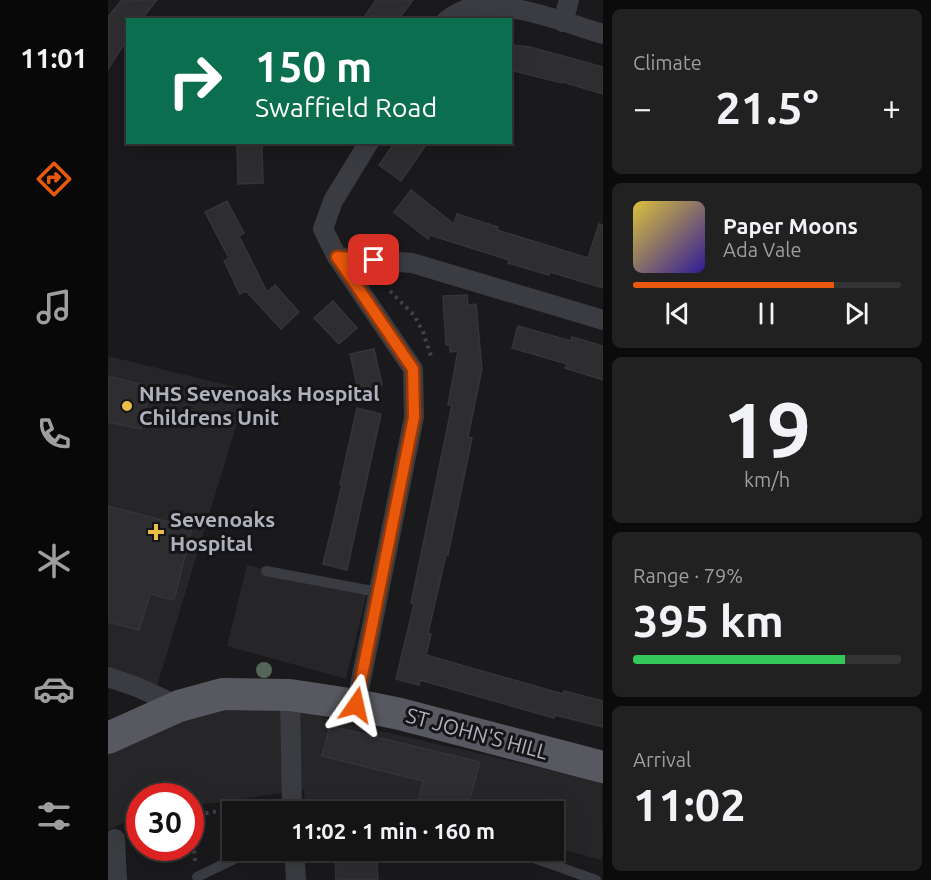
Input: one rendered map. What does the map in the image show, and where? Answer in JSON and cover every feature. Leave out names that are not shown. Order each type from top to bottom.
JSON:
[{"type":"main road","name":"ST JOHN'S HILL","points":[[108,738],[178,706],[223,694],[290,695],[356,705],[448,726],[603,767]]},
{"type":"street","points":[[563,21],[568,0]]},
{"type":"street","points":[[450,18],[479,5],[504,6],[603,34]]},
{"type":"street","points":[[356,705],[414,417],[413,369],[337,257],[322,229],[333,201],[368,144]]},
{"type":"street","points":[[337,257],[412,263],[603,320]]},
{"type":"street","points":[[108,677],[178,706]]},
{"type":"street","points":[[290,695],[291,801]]},
{"type":"street","points":[[115,839],[117,880]]},
{"type":"street","points":[[295,861],[296,880]]},
{"type":"lane","points":[[266,571],[378,592]]},
{"type":"lane","points":[[197,877],[230,861]]},
{"type":"lane","points":[[542,861],[596,880]]},
{"type":"path","points":[[390,291],[414,315],[423,332],[433,364]]},
{"type":"path","points":[[197,877],[191,816],[222,813]]},
{"type":"shaded area","name":"Sevenoaks Hospital","points":[[108,356],[247,390],[156,689],[108,674]]},
{"type":"shaded area","points":[[247,565],[367,593],[346,679],[227,646]]},
{"type":"shaded area","points":[[282,706],[337,721],[602,782],[603,854],[601,860],[564,850],[564,801],[305,801],[304,790],[204,804],[204,783],[126,783],[126,822],[108,830],[108,747],[196,711]]},
{"type":"building","points":[[122,0],[157,0],[143,18],[126,18],[126,41],[108,69],[108,17]]},
{"type":"building","points":[[376,0],[413,0],[400,18],[363,18]]},
{"type":"building","points":[[512,45],[530,47],[603,67],[603,94],[512,70]]},
{"type":"building","points":[[237,144],[262,144],[263,183],[238,184]]},
{"type":"building","points":[[394,144],[427,144],[401,181],[379,165]]},
{"type":"building","points":[[411,190],[454,224],[457,214],[498,227],[497,230],[588,258],[599,224],[603,225],[603,288],[550,272],[549,275],[508,263],[509,260],[430,235],[428,239],[394,212]]},
{"type":"building","points":[[227,201],[244,233],[239,236],[267,292],[275,285],[299,312],[281,329],[246,291],[240,294],[224,261],[229,258],[205,212]]},
{"type":"building","points":[[467,295],[468,305],[476,304],[482,369],[468,437],[472,438],[448,555],[446,555],[428,633],[431,634],[426,655],[563,694],[564,691],[603,701],[603,727],[555,715],[554,718],[420,680],[419,685],[396,679],[414,604],[411,603],[452,405],[448,405],[458,351],[450,352],[450,345],[446,345],[443,296]]},
{"type":"building","points":[[333,301],[357,328],[339,344],[314,318]]},
{"type":"building","points":[[518,326],[571,341],[572,337],[603,346],[603,380],[565,368],[567,364],[512,348]]},
{"type":"building","points":[[374,349],[382,385],[358,390],[350,354]]},
{"type":"building","name":"NHS Sevenoaks Hospital Childrens Unit","points":[[108,376],[151,387],[141,429],[108,422]]},
{"type":"building","points":[[357,408],[381,414],[347,570],[323,564]]},
{"type":"building","points":[[108,506],[192,528],[174,600],[150,594],[139,630],[108,622]]},
{"type":"building","points":[[330,726],[480,762],[469,801],[418,801],[423,781],[322,756]]},
{"type":"building","points":[[335,861],[377,861],[378,880],[336,880]]},
{"type":"place","name":"NHS Sevenoaks Hospital Childrens Unit","points":[[127,406]]},
{"type":"place","name":"Sevenoaks Hospital","points":[[156,532]]},
{"type":"route","points":[[356,705],[414,417],[413,369],[337,257],[374,260]]}]
